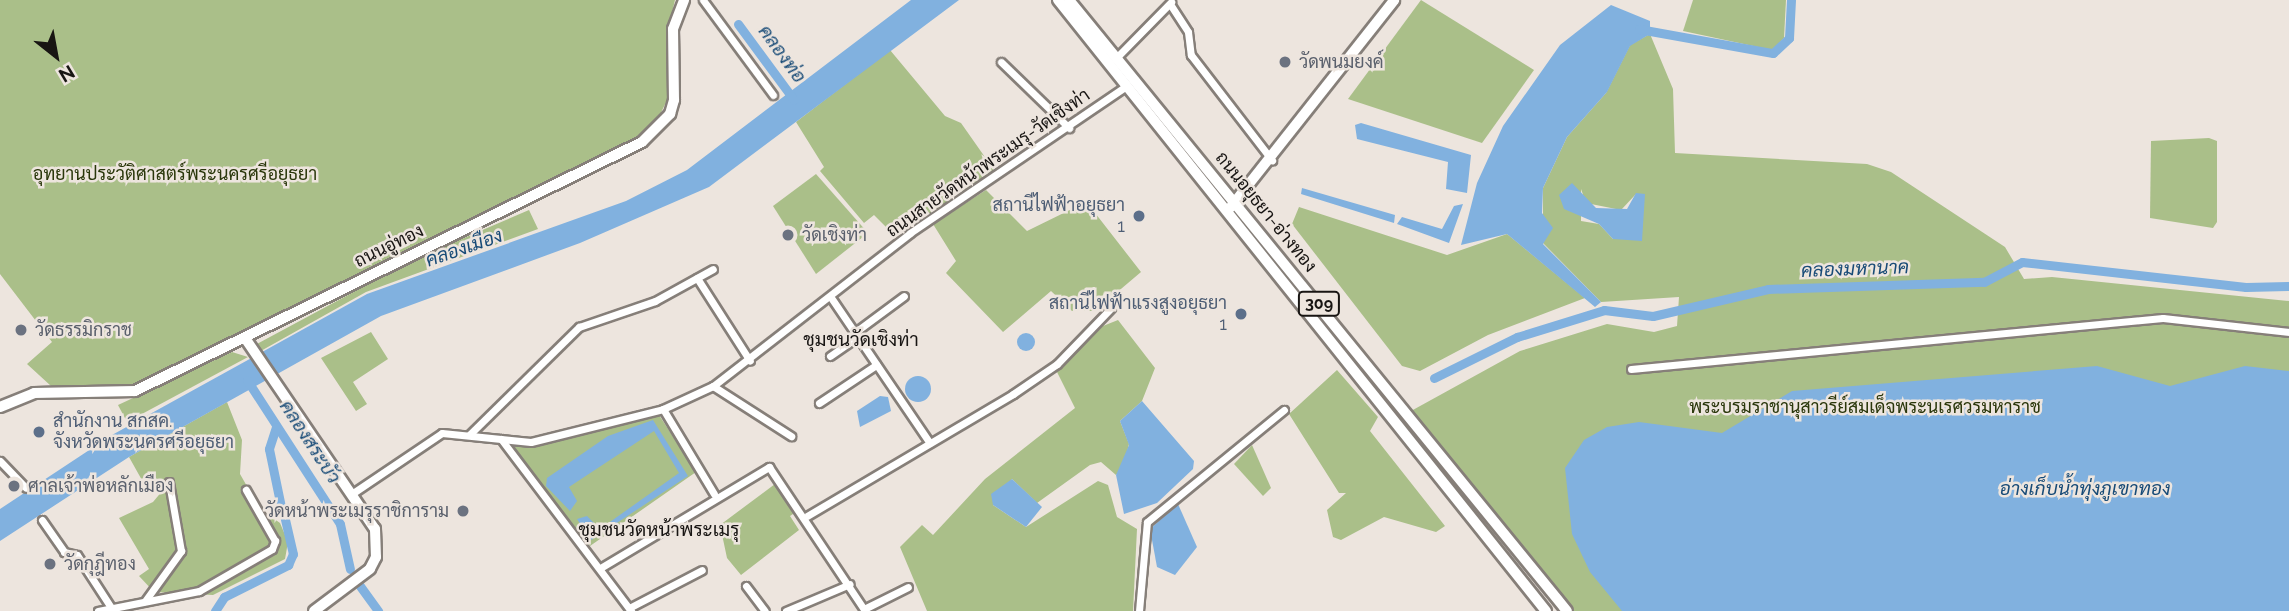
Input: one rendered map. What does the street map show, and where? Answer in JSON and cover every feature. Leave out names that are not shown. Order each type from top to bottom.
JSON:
[{"type":"main road","name":"ถนนอู่ทอง","points":[[0,407],[34,393],[135,391],[248,343],[642,142],[670,114],[674,100],[673,29],[684,0]]},
{"type":"main road","name":"ถนนอยุธยา-อ่างทอง","points":[[1058,0],[1123,88],[1546,611]]},
{"type":"main road","name":"ถนนอยุธยา-อ่างทอง","points":[[1069,0],[1118,56],[1567,611]]},
{"type":"main road","points":[[1224,213],[1273,161],[1394,0]]},
{"type":"main road","points":[[248,343],[375,529],[376,557],[314,611]]},
{"type":"street","points":[[703,0],[774,95]]},
{"type":"street","points":[[1118,56],[1171,2],[1188,32],[1191,55],[1273,161]]},
{"type":"street","points":[[1001,62],[1069,128]]},
{"type":"street","name":"ถนนสายวัดหน้าพระเมรุ-วัดเชิงท่า","points":[[353,494],[442,433],[531,442],[663,409],[713,386],[832,299],[910,233],[1069,128],[1123,88]]},
{"type":"street","points":[[470,434],[579,327],[655,301],[713,269]]},
{"type":"street","points":[[697,278],[750,360]]},
{"type":"street","points":[[830,356],[904,296]]},
{"type":"street","points":[[832,299],[930,443]]},
{"type":"street","points":[[807,516],[1057,364],[1111,309]]},
{"type":"street","points":[[1631,369],[2163,318],[2289,332]]},
{"type":"street","points":[[818,403],[876,365]]},
{"type":"street","points":[[713,386],[791,436]]},
{"type":"street","points":[[663,409],[714,494]]},
{"type":"street","points":[[1139,611],[1147,522],[1284,410]]},
{"type":"street","points":[[500,438],[602,567],[630,610],[702,570]]},
{"type":"street","points":[[0,461],[26,488]]},
{"type":"street","points":[[602,567],[714,494],[769,467],[807,516],[865,610],[908,587]]},
{"type":"street","points":[[145,601],[181,551],[169,482]]},
{"type":"street","points":[[98,611],[110,606],[199,591],[275,545],[246,490]]},
{"type":"street","points":[[42,520],[66,553],[77,555],[110,606]]},
{"type":"street","points":[[786,611],[850,584]]},
{"type":"street","points":[[746,586],[765,611]]},
{"type":"green space","name":"อุทยานประวัติศาสตร์พระนครศรีอยุธยา","points":[[0,0],[675,0],[667,34],[669,96],[655,125],[639,138],[138,386],[111,391],[51,386],[27,364],[52,342],[0,274]]},
{"type":"green space","points":[[1421,0],[1534,70],[1482,143],[1348,99]]},
{"type":"green space","points":[[1693,0],[1786,0],[1784,38],[1772,50],[1683,31]]},
{"type":"green space","name":"พระบรมราชานุสาวรีย์สมเด็จพระนเรศวรมหาราช","points":[[1650,34],[1673,89],[1675,153],[1867,164],[1891,172],[2005,247],[2024,279],[2052,277],[2289,301],[2289,611],[1574,611],[1411,411],[1520,351],[1607,324],[1654,332],[1677,326],[1679,297],[1601,302],[1543,243],[1543,188],[1567,137],[1606,93],[1630,45]],"holes":[[[1581,189],[1586,203],[1621,210],[1636,194],[1627,235],[1613,239],[1599,224],[1581,221]]]},
{"type":"green space","points":[[890,50],[945,116],[961,123],[994,170],[896,237],[874,215],[864,223],[820,171],[824,167],[796,122]]},
{"type":"green space","points":[[2209,138],[2217,141],[2217,222],[2213,228],[2150,218],[2151,141]]},
{"type":"green space","points":[[816,174],[868,233],[816,274],[773,206]]},
{"type":"green space","points":[[986,190],[1027,231],[1080,205],[1092,209],[1141,272],[1095,311],[1072,311],[1051,291],[1003,332],[946,273],[956,261],[933,224]]},
{"type":"green space","points":[[1299,207],[1447,255],[1507,234],[1585,298],[1488,335],[1420,371],[1402,366],[1292,224]]},
{"type":"green space","points":[[529,210],[538,229],[366,292],[259,352],[255,345],[417,258]]},
{"type":"green space","points":[[1118,320],[1155,368],[1142,401],[1120,421],[1129,444],[1124,465],[1116,475],[1101,462],[1090,465],[1037,503],[1012,479],[993,505],[1026,527],[1098,481],[1108,485],[1117,517],[1137,529],[1133,611],[927,611],[900,547],[922,525],[933,535],[985,479],[1075,408],[1056,370],[1103,326]]},
{"type":"green space","points":[[371,332],[388,359],[353,382],[367,404],[356,411],[321,358]]},
{"type":"green space","points":[[232,352],[248,357],[127,422],[118,405]]},
{"type":"green space","points":[[1337,370],[1378,417],[1370,431],[1445,526],[1436,532],[1384,517],[1341,540],[1333,537],[1327,510],[1346,493],[1339,493],[1289,414]]},
{"type":"green space","points":[[227,402],[242,440],[240,474],[260,509],[280,523],[288,542],[285,559],[213,595],[154,592],[139,576],[149,569],[119,518],[153,502],[163,490],[155,476],[143,482],[129,457]]},
{"type":"green space","points":[[659,415],[696,472],[590,546],[508,444],[542,445]]},
{"type":"green space","points":[[1252,445],[1271,488],[1263,496],[1234,464]]},
{"type":"green space","points":[[779,481],[799,510],[790,516],[799,530],[741,575],[727,558],[720,525]]},
{"type":"water","points":[[911,0],[959,0],[709,187],[580,243],[381,316],[129,457],[0,541],[0,509],[112,435],[367,294],[626,201],[687,170]]},
{"type":"water","points":[[1611,5],[1650,21],[1650,34],[1630,46],[1607,92],[1567,137],[1543,188],[1542,213],[1553,228],[1543,244],[1601,302],[1595,307],[1507,234],[1461,245],[1477,183],[1503,126],[1560,45]]},
{"type":"water","points":[[1361,123],[1471,155],[1467,193],[1446,189],[1448,162],[1357,139],[1355,125]]},
{"type":"water","points":[[1572,183],[1596,208],[1627,209],[1636,193],[1645,194],[1642,241],[1613,239],[1599,224],[1564,209],[1559,195]]},
{"type":"water","points":[[1302,188],[1395,215],[1394,223],[1301,194]]},
{"type":"water","points":[[1463,204],[1449,243],[1397,224],[1402,217],[1442,229],[1454,206]]},
{"type":"water","points":[[1026,333],[1032,336],[1035,342],[1032,348],[1026,351],[1020,348],[1017,342],[1020,336]]},
{"type":"water","name":"อ่างเก็บน้ำทุ่งภูเขาทอง","points":[[2097,366],[2170,386],[2245,366],[2289,371],[2289,611],[1622,611],[1590,572],[1572,534],[1565,468],[1584,440],[1607,427],[1639,422],[1722,433],[1792,391]]},
{"type":"water","points":[[918,376],[928,379],[931,389],[928,399],[918,402],[908,399],[905,389],[908,379]]},
{"type":"water","points":[[880,396],[888,397],[891,411],[860,427],[857,411]]},
{"type":"water","points":[[1142,401],[1194,461],[1193,469],[1157,503],[1124,514],[1116,475],[1129,445],[1120,421]]},
{"type":"water","points":[[653,420],[688,476],[591,540],[577,519],[587,516],[600,529],[679,473],[654,431],[569,487],[577,501],[570,511],[546,486],[547,478],[608,436]]},
{"type":"water","points":[[1012,479],[1042,507],[1026,527],[993,505],[991,494]]},
{"type":"water","points":[[1178,504],[1197,547],[1175,575],[1157,567],[1150,529]]},
{"type":"waterway","points":[[1639,29],[1773,53],[1789,38],[1791,0]]},
{"type":"waterway","name":"คลองท่อ","points":[[738,24],[794,100]]},
{"type":"waterway","name":"คลองมหานาค","points":[[1434,378],[1517,337],[1604,310],[1653,316],[1768,289],[1984,282],[2022,262],[2246,287],[2289,286]]},
{"type":"waterway","name":"คลองสระบัว","points":[[247,380],[340,524],[350,569]]},
{"type":"waterway","points":[[276,427],[269,449],[281,507]]},
{"type":"waterway","points":[[215,611],[224,597],[288,565],[293,554],[284,515]]},
{"type":"waterway","name":"คลองสระบัว","points":[[360,586],[378,611]]},
{"type":"place","name":"วัดพนมยงค์","points":[[1285,62]]},
{"type":"place","name":"สถานีไฟฟ้าอยุธยา 1","points":[[1139,216]]},
{"type":"place","name":"วัดเชิงท่า","points":[[788,235]]},
{"type":"place","name":"สถานีไฟฟ้าแรงสูงอยุธยา 1","points":[[1241,314]]},
{"type":"place","name":"วัดธรรมิกราช","points":[[21,330]]},
{"type":"place","name":"สำนักงาน สกสค. จังหวัดพระนครศรีอยุธยา","points":[[39,432]]},
{"type":"place","name":"ศาลเจ้าพ่อหลักเมือง","points":[[14,486]]},
{"type":"place","name":"วัดหน้าพระเมรุราชิการาม","points":[[463,511]]},
{"type":"place","name":"วัดกุฎีทอง","points":[[50,564]]},
{"type":"district","name":"ชุมชนวัดเชิงท่า","points":[[861,340]]},
{"type":"district","name":"ชุมชนวัดหน้าพระเมรุ","points":[[659,530]]},
{"type":"water label","name":"คลองเมือง","points":[[464,248]]}]
